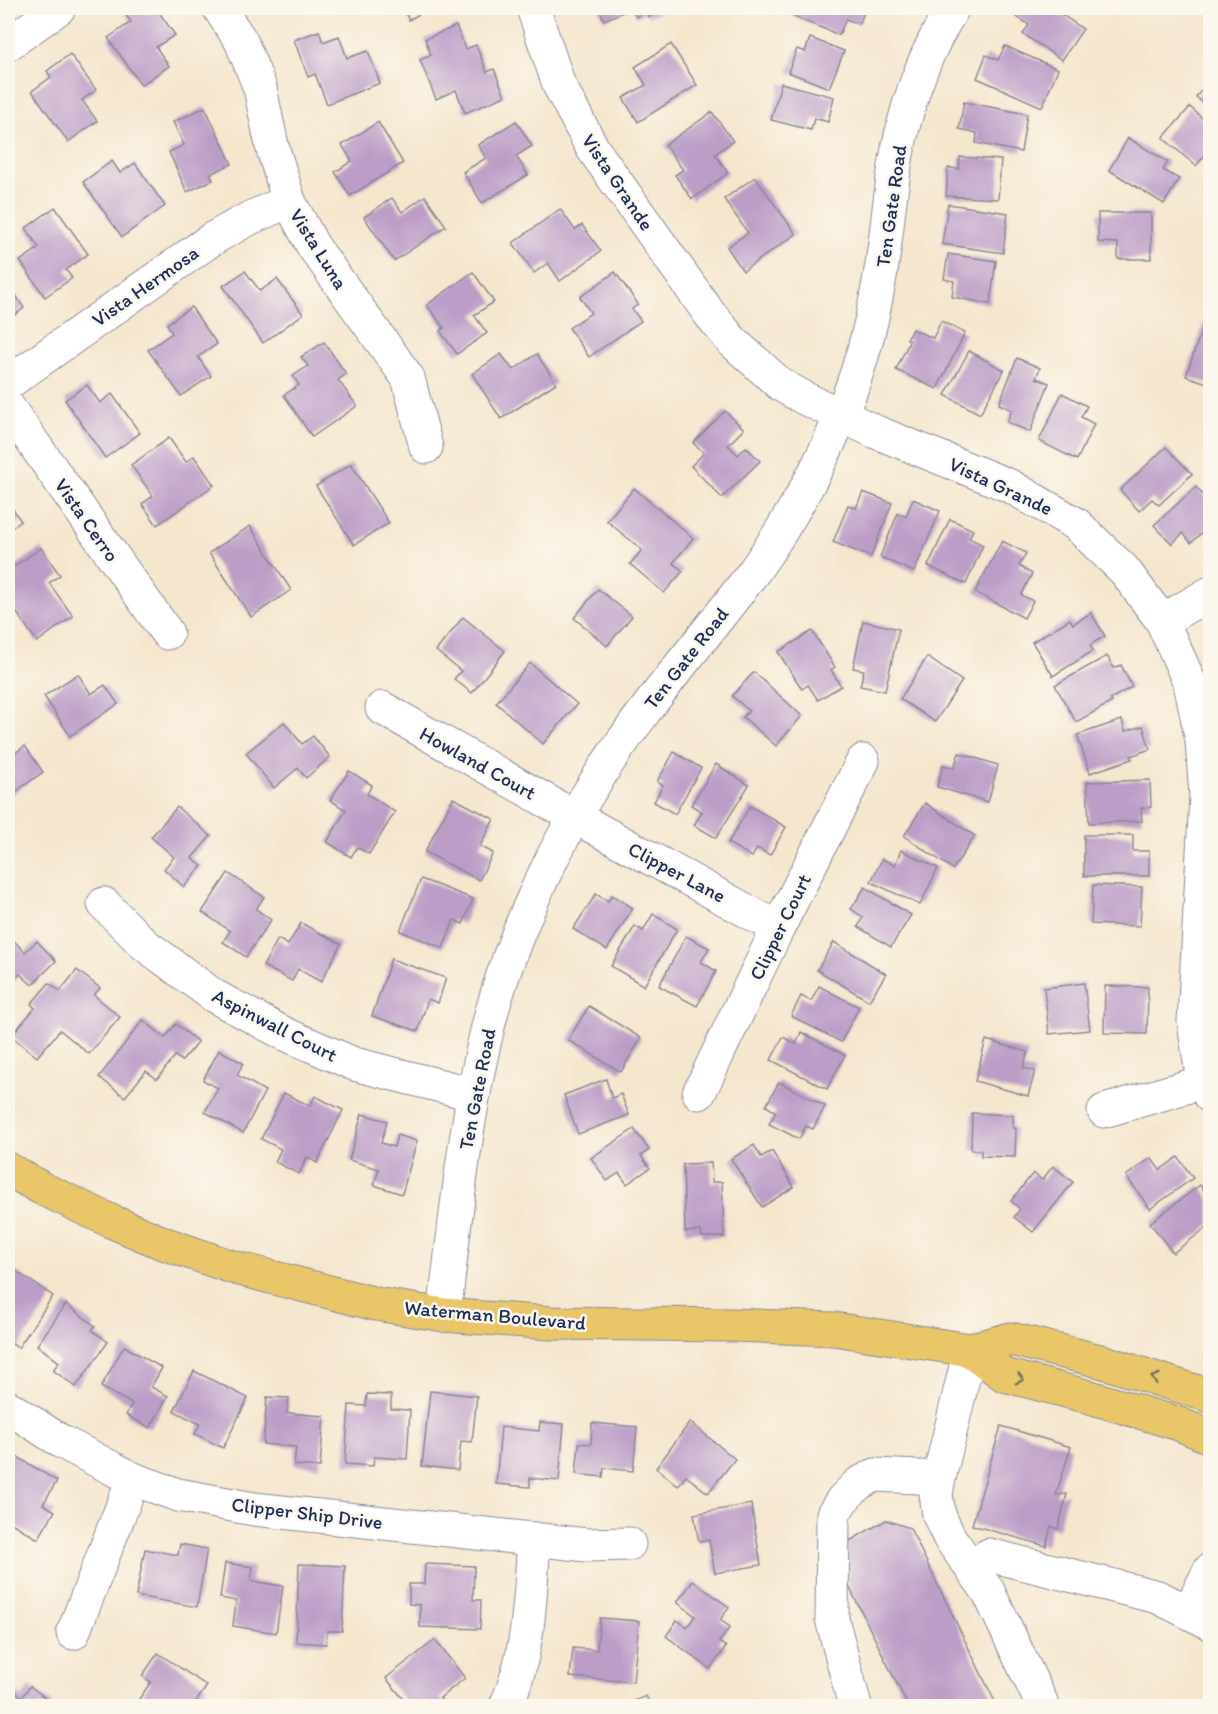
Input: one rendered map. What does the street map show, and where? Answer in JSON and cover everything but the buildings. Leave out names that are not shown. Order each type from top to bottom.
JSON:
[{"type":"main road","name":"Waterman Boulevard","points":[[8,1169],[41,1188],[113,1222],[232,1267],[376,1304],[444,1316],[551,1323],[732,1325],[834,1329],[970,1350],[1011,1339],[1104,1362],[1210,1396]]},
{"type":"main road","name":"Waterman Boulevard","points":[[970,1350],[1004,1375],[1093,1398],[1179,1424],[1210,1437]]},
{"type":"street","points":[[8,44],[59,8]]},
{"type":"street","name":"Vista Luna","points":[[219,8],[242,41],[260,88],[272,146],[289,201],[313,246],[408,378],[426,447]]},
{"type":"street","name":"Vista Grande","points":[[533,8],[559,85],[593,149],[709,313],[733,342],[781,385],[806,399],[841,416],[1010,486],[1076,524],[1124,570],[1162,621],[1190,683],[1202,740],[1206,796],[1194,1022],[1207,1089]]},
{"type":"street","name":"Ten Gate Road","points":[[444,1316],[473,1094],[493,1008],[516,941],[546,869],[602,771],[643,713],[748,579],[786,524],[819,464],[841,416],[859,368],[879,285],[902,132],[916,82],[943,23],[953,8]]},
{"type":"street","name":"Vista Hermosa","points":[[8,383],[212,239],[250,218],[289,201]]},
{"type":"street","name":"Vista Cerro","points":[[8,407],[167,633]]},
{"type":"street","points":[[1162,621],[1210,593]]},
{"type":"street","name":"Howland Court","points":[[382,708],[575,817]]},
{"type":"street","name":"Clipper Court","points":[[699,1093],[778,927],[863,761]]},
{"type":"street","name":"Clipper Lane","points":[[575,817],[778,927]]},
{"type":"street","name":"Aspinwall Court","points":[[104,904],[144,944],[214,996],[283,1033],[354,1064],[473,1094]]},
{"type":"street","points":[[1104,1111],[1207,1089]]},
{"type":"street","points":[[970,1350],[939,1478],[936,1494],[939,1515],[949,1537],[988,1591],[1043,1707]]},
{"type":"street","name":"Clipper Ship Drive","points":[[8,1407],[62,1442],[133,1479],[178,1495],[254,1509],[587,1545],[628,1544]]},
{"type":"street","points":[[855,1707],[832,1619],[833,1514],[843,1499],[858,1484],[875,1475],[939,1478]]},
{"type":"street","points":[[72,1634],[133,1479]]},
{"type":"street","points":[[506,1707],[516,1683],[529,1626],[534,1539]]},
{"type":"street","points":[[970,1566],[989,1555],[1158,1597],[1200,1617],[1210,1570]]}]
